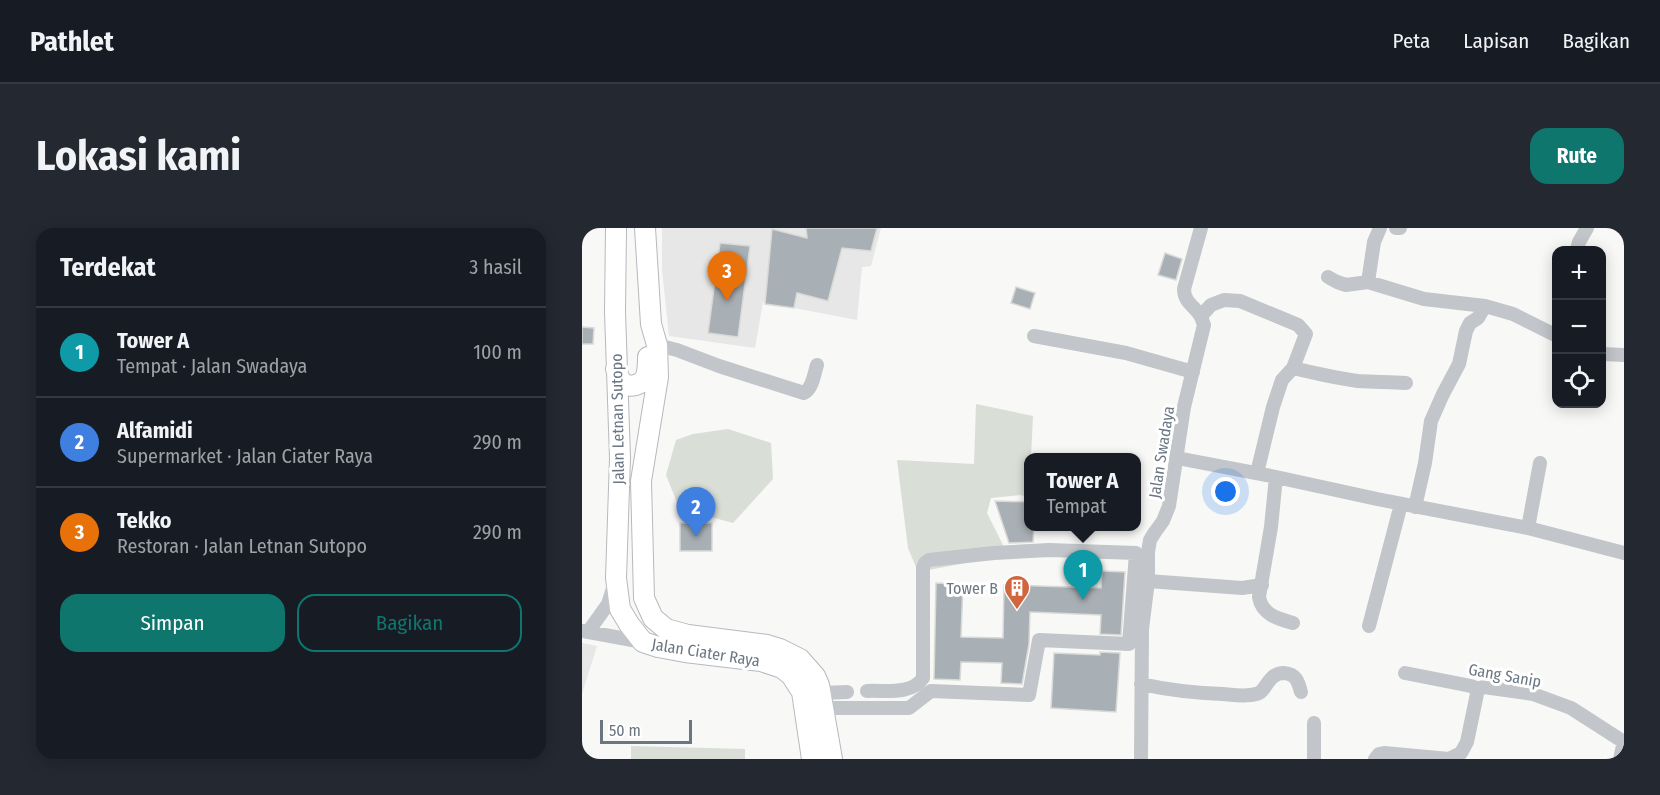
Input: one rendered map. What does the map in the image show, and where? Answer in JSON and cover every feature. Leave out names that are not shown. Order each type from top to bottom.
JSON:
[{"type":"main road","name":"Jalan Letnan Sutopo","points":[[615,228],[616,369],[620,458],[616,578],[620,609]]},
{"type":"main road","name":"Jalan Letnan Sutopo","points":[[641,482],[658,377],[657,345],[651,324],[645,228]]},
{"type":"main road","points":[[616,369],[621,381],[625,384],[635,385],[645,380],[651,324]]},
{"type":"main road","name":"Jalan Ciater Raya","points":[[641,482],[644,598],[652,618],[666,629],[688,635],[767,645],[791,653],[808,667],[814,676],[822,700],[832,759]]},
{"type":"main road","name":"Jalan Ciater Raya","points":[[620,609],[628,624],[643,642],[686,652],[761,661],[782,668],[791,675],[802,692],[812,759]]},
{"type":"street","points":[[1201,228],[1184,289],[1184,295],[1191,306],[1202,316],[1211,305],[1224,300],[1240,302],[1298,325],[1306,334],[1293,368],[1282,380],[1257,473]]},
{"type":"street","points":[[1368,282],[1374,242],[1380,228]]},
{"type":"street","points":[[1578,246],[1587,228]]},
{"type":"street","points":[[1328,276],[1346,285],[1368,282],[1424,299],[1485,306],[1513,314],[1552,334]]},
{"type":"street","points":[[1369,626],[1408,505],[1425,463],[1431,421],[1459,364],[1466,331],[1485,306]]},
{"type":"street","name":"Jalan Swadaya","points":[[1141,759],[1142,629],[1148,581],[1148,552],[1150,540],[1163,521],[1169,506],[1184,407],[1204,326],[1202,316]]},
{"type":"street","points":[[1034,336],[1126,353],[1193,372]]},
{"type":"street","points":[[657,345],[804,393],[808,391],[817,364]]},
{"type":"street","points":[[1606,354],[1624,355]]},
{"type":"street","points":[[1293,368],[1324,376],[1361,381],[1406,383]]},
{"type":"street","points":[[1177,458],[1528,528],[1624,554]]},
{"type":"street","points":[[1528,528],[1540,464]]},
{"type":"street","points":[[1276,477],[1271,527],[1259,597],[1264,609],[1275,617],[1293,623]]},
{"type":"street","points":[[822,700],[909,708],[931,691],[1029,695],[1039,640],[1129,644],[1136,553],[1049,550],[929,560],[923,568],[923,678],[919,685],[909,689],[867,691]]},
{"type":"street","points":[[616,578],[608,604],[585,632],[643,642]]},
{"type":"street","points":[[1148,581],[1242,588],[1262,585]]},
{"type":"street","points":[[1141,684],[1188,693],[1257,694],[1261,692],[1266,682],[1282,673],[1298,679],[1300,692]]},
{"type":"street","name":"Gang Sanip","points":[[1405,673],[1478,689],[1484,687],[1533,694],[1571,708],[1624,742]]},
{"type":"street","points":[[1375,759],[1379,754],[1384,753],[1449,759],[1461,753],[1467,742],[1478,689]]},
{"type":"street","points":[[822,700],[846,692]]},
{"type":"street","points":[[1314,723],[1314,759]]},
{"type":"street","points":[[1620,759],[1624,742]]},
{"type":"shaded area","points":[[662,228],[881,228],[871,266],[862,267],[857,320],[763,302],[755,348],[669,336],[662,270]]},
{"type":"shaded area","points":[[976,404],[1033,416],[1031,453],[1024,453],[1024,496],[991,498],[987,513],[1008,555],[918,572],[908,548],[897,460],[974,464]]},
{"type":"shaded area","points":[[728,429],[771,443],[773,479],[733,523],[678,505],[666,475],[676,440],[693,434]]},
{"type":"shaded area","points":[[582,643],[597,646],[582,694]]},
{"type":"shaded area","points":[[631,746],[745,749],[745,759],[631,759]]},
{"type":"building","points":[[806,228],[877,228],[871,251],[842,248],[828,301],[797,293],[794,308],[765,304],[772,229],[807,238]]},
{"type":"building","points":[[720,243],[750,246],[738,337],[708,333]]},
{"type":"building","points":[[1165,253],[1182,259],[1176,280],[1158,275]]},
{"type":"building","points":[[1016,287],[1035,293],[1030,309],[1011,303]]},
{"type":"building","points":[[582,327],[594,328],[593,344],[582,344]]},
{"type":"building","points":[[995,501],[1024,502],[1024,531],[1034,531],[1033,542],[1009,543]]},
{"type":"building","points":[[680,523],[712,523],[712,551],[680,551]]},
{"type":"building","name":"Tower B","points":[[1102,571],[1125,572],[1121,635],[1100,634],[1101,615],[1030,612],[1029,644],[1022,684],[1001,683],[1002,663],[961,662],[960,680],[934,679],[936,583],[963,584],[961,637],[1003,638],[1004,585],[1101,588]]},
{"type":"building","points":[[1100,652],[1120,653],[1116,712],[1051,708],[1054,653],[1100,655]]},
{"type":"place","name":"Tekko","points":[[727,301]]},
{"type":"place","name":"Alfamidi","points":[[696,537]]},
{"type":"place","name":"Tower A","points":[[1083,600]]},
{"type":"place","name":"Tower B","points":[[1017,611]]}]
